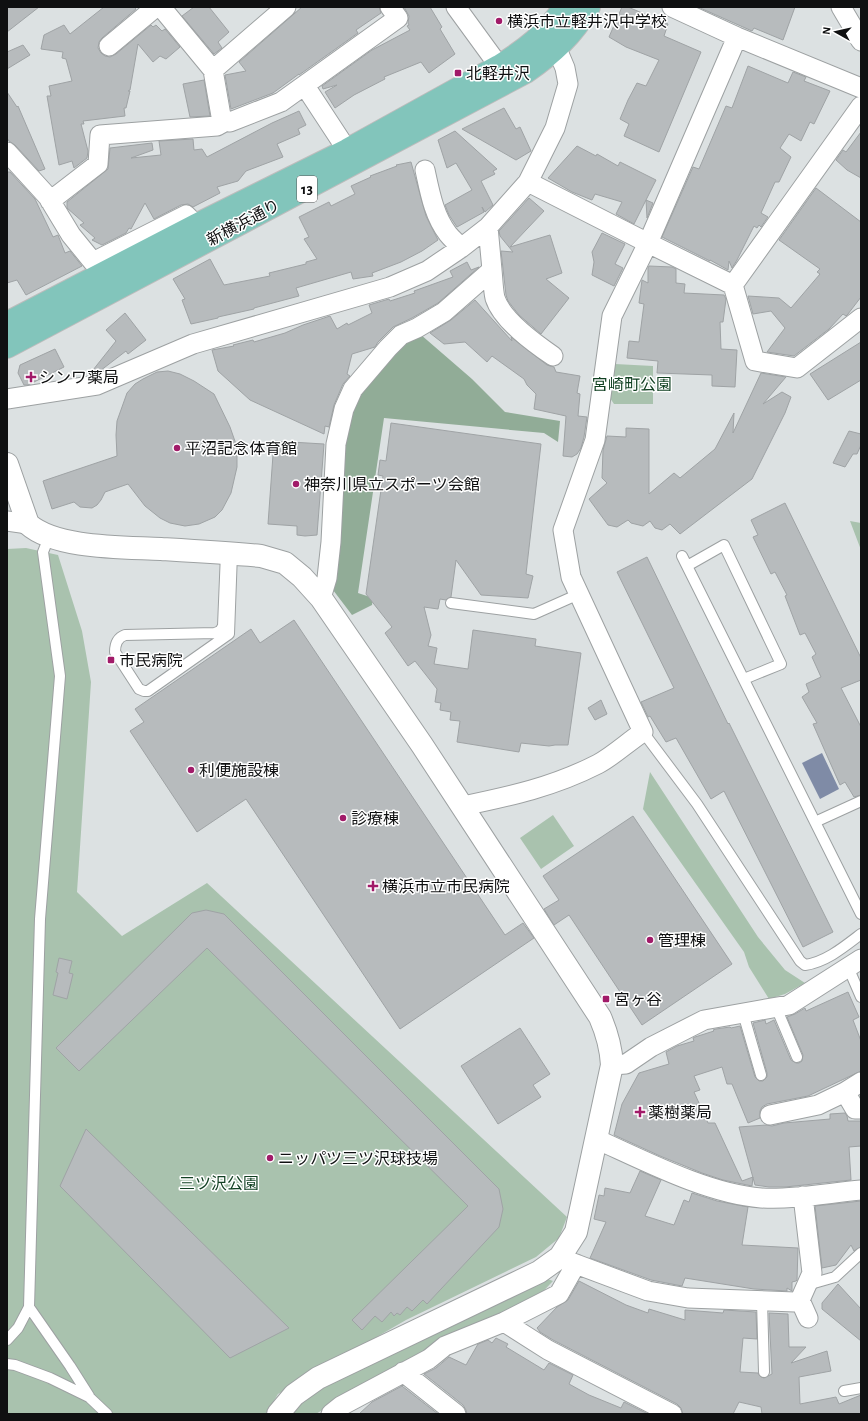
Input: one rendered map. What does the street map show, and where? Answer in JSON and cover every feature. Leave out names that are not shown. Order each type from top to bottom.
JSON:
[{"type":"main road","name":"新横浜通り","points":[[7,323],[196,225],[347,150],[499,66],[532,44],[546,30],[564,7]]},
{"type":"main road","name":"新横浜通り","points":[[7,347],[507,83],[543,61],[557,49],[573,31],[589,7]]},
{"type":"street","points":[[109,46],[156,7]]},
{"type":"street","points":[[161,7],[213,70],[221,116],[226,121]]},
{"type":"street","points":[[213,70],[286,7]]},
{"type":"street","points":[[50,201],[98,164],[100,135],[217,126],[226,121],[230,122],[281,102],[398,18],[390,7]]},
{"type":"street","points":[[456,7],[499,66]]},
{"type":"street","points":[[672,7],[737,37],[861,88]]},
{"type":"street","points":[[841,7],[861,41]]},
{"type":"street","points":[[463,806],[517,795],[554,784],[599,764],[643,732],[571,577],[563,530],[595,440],[600,373],[612,316],[648,243],[737,37]]},
{"type":"street","points":[[7,399],[97,385],[193,344],[390,287],[427,271],[461,248],[488,227],[528,182],[555,128],[568,84],[565,68],[557,49]]},
{"type":"street","points":[[305,86],[347,150]]},
{"type":"street","points":[[733,285],[861,106]]},
{"type":"street","points":[[7,152],[50,201],[71,235],[93,262],[186,214],[196,225]]},
{"type":"street","points":[[425,170],[431,200],[437,217],[448,235],[461,248]]},
{"type":"street","points":[[528,182],[733,285],[755,361],[797,368],[861,318]]},
{"type":"street","points":[[488,227],[495,298],[506,316],[534,343],[553,356]]},
{"type":"street","points":[[321,598],[327,578],[331,542],[336,444],[344,409],[353,389],[401,335],[417,328],[444,312],[492,270]]},
{"type":"street","points":[[7,464],[28,524],[35,531],[47,536],[83,544],[261,556],[285,563],[302,577],[321,598],[463,806],[600,1017],[607,1033],[611,1049],[612,1065],[576,1232],[559,1294],[504,1322],[445,1346],[429,1359],[341,1406],[330,1414]]},
{"type":"street","points":[[7,521],[28,524]]},
{"type":"street","points":[[612,1065],[626,1064],[651,1047],[704,1020],[789,1005],[854,963]]},
{"type":"street","points":[[770,1115],[818,1105],[845,1092],[861,1082]]},
{"type":"street","points":[[845,1092],[855,1108],[861,1109]]},
{"type":"street","points":[[596,1139],[711,1188],[733,1194],[760,1198],[780,1198],[861,1190]]},
{"type":"street","points":[[278,1414],[294,1395],[318,1378],[539,1272],[568,1261],[648,1291],[688,1298],[795,1302],[803,1292],[812,1273],[803,1196]]},
{"type":"street","points":[[803,1292],[808,1318]]},
{"type":"street","points":[[504,1322],[548,1350],[672,1414]]},
{"type":"street","points":[[403,1372],[456,1414]]},
{"type":"lane","points":[[687,566],[724,545],[782,664],[744,679]]},
{"type":"lane","points":[[7,1340],[18,1328],[29,1307],[40,919],[60,676],[43,552],[45,547]]},
{"type":"lane","points":[[229,553],[229,634],[148,691],[140,689],[115,652],[115,645],[117,641],[120,637],[125,635],[215,633],[220,631],[223,626],[229,553]]},
{"type":"lane","points":[[682,556],[861,914]]},
{"type":"lane","points":[[451,603],[534,614],[579,594]]},
{"type":"lane","points":[[643,732],[697,804],[800,961],[805,965],[816,963],[861,934]]},
{"type":"lane","points":[[815,822],[861,802]]},
{"type":"lane","points":[[854,963],[861,997]]},
{"type":"lane","points":[[776,1007],[796,1057]]},
{"type":"lane","points":[[743,1013],[761,1075]]},
{"type":"lane","points":[[803,1292],[814,1283],[835,1278],[861,1253]]},
{"type":"lane","points":[[762,1301],[764,1372]]},
{"type":"lane","points":[[29,1307],[70,1366],[89,1397],[107,1414]]},
{"type":"lane","points":[[7,1364],[15,1365],[50,1378],[89,1397]]},
{"type":"lane","points":[[844,1391],[861,1388]]},
{"type":"green space","points":[[420,334],[472,379],[505,412],[560,421],[558,442],[544,433],[384,418],[358,593],[373,598],[372,605],[352,615],[330,586],[347,410],[403,338]]},
{"type":"green space","name":"宮崎町公園","points":[[615,364],[653,366],[653,404],[614,404],[610,398]]},
{"type":"green space","points":[[850,521],[861,523],[861,550]]},
{"type":"green space","name":"三ツ沢公園","points":[[26,548],[58,555],[82,631],[91,682],[77,892],[122,936],[207,883],[567,1217],[559,1238],[536,1257],[406,1320],[278,1394],[266,1414],[7,1414],[7,549]]},
{"type":"green space","points":[[650,772],[758,937],[785,970],[805,983],[785,994],[769,999],[749,967],[744,952],[643,809]]},
{"type":"green space","points":[[553,815],[574,846],[541,869],[520,838]]},
{"type":"green space","points":[[542,1277],[553,1281],[532,1303],[444,1339],[342,1397],[316,1414],[284,1414],[298,1397]]},
{"type":"water","points":[[822,753],[839,789],[820,799],[802,763]]},
{"type":"building","points":[[7,7],[39,7],[7,32]]},
{"type":"building","points":[[104,7],[134,7],[136,9],[99,42],[98,48],[105,56],[110,57],[116,54],[151,25],[153,27],[156,25],[162,31],[165,29],[180,47],[166,59],[160,56],[153,62],[138,44],[130,90],[128,91],[130,91],[126,108],[124,108],[125,116],[83,121],[84,124],[81,124],[88,151],[87,158],[74,168],[72,161],[59,165],[47,96],[51,96],[49,86],[72,81],[66,59],[62,58],[63,52],[41,49],[44,35],[64,25],[70,34]]},
{"type":"building","points":[[194,7],[209,7],[229,32],[218,42],[222,48],[214,54],[182,16]]},
{"type":"building","points":[[302,7],[379,7],[381,13],[356,30],[358,33],[273,93],[231,109],[225,75],[246,71],[239,62]]},
{"type":"building","points":[[404,7],[430,7],[442,27],[440,29],[455,54],[429,73],[421,62],[384,77],[385,79],[354,95],[335,108],[325,92],[337,85],[323,89],[322,86],[372,50],[410,30],[407,26],[409,25],[409,16]]},
{"type":"building","points":[[622,7],[628,7],[668,24],[664,36],[701,52],[659,152],[624,136],[629,124],[620,119],[628,100],[637,83],[646,86],[659,60],[626,47],[609,37]]},
{"type":"building","points":[[698,7],[795,7],[783,40],[754,28],[752,31]]},
{"type":"building","points":[[23,45],[30,55],[7,69],[7,52]]},
{"type":"building","points":[[748,66],[788,83],[793,72],[806,77],[804,81],[830,91],[814,124],[810,122],[801,141],[789,134],[780,148],[791,157],[779,182],[775,182],[761,213],[768,217],[761,227],[759,225],[757,228],[754,226],[732,268],[729,261],[728,270],[662,237],[693,167],[699,169],[726,106],[732,108]]},
{"type":"building","points":[[204,80],[210,116],[190,117],[183,84]]},
{"type":"building","points":[[7,92],[17,107],[18,106],[45,169],[39,171],[7,138]]},
{"type":"building","points":[[504,108],[516,129],[520,127],[531,151],[516,160],[462,129]]},
{"type":"building","points":[[299,111],[306,125],[298,129],[300,134],[277,144],[283,157],[246,171],[238,181],[217,187],[220,193],[193,207],[188,204],[181,205],[154,219],[145,203],[131,229],[129,228],[126,233],[102,245],[92,240],[95,238],[80,225],[84,223],[67,208],[67,202],[108,169],[110,148],[152,143],[153,150],[131,158],[161,155],[159,141],[193,139],[194,150],[202,149],[207,157],[272,123]]},
{"type":"building","points":[[455,131],[497,169],[493,171],[495,174],[481,181],[493,205],[485,212],[482,207],[484,212],[457,227],[449,215],[445,205],[472,190],[456,163],[447,168],[438,140]]},
{"type":"building","points":[[861,132],[861,178],[847,170],[836,160],[843,150],[846,152]]},
{"type":"building","points":[[577,146],[596,156],[597,154],[618,166],[620,162],[656,180],[634,224],[616,214],[622,202],[595,194],[592,200],[572,192],[548,178]]},
{"type":"building","points":[[411,162],[426,216],[438,240],[422,251],[401,262],[372,273],[373,276],[353,279],[351,272],[296,288],[299,296],[254,309],[191,324],[182,300],[185,299],[173,279],[210,259],[224,285],[270,276],[269,273],[306,264],[306,262],[317,259],[304,239],[309,237],[299,217],[329,202],[331,206],[355,194],[351,186],[371,177],[370,176],[397,166],[396,165]]},
{"type":"building","points":[[7,172],[10,172],[35,199],[53,237],[58,235],[65,253],[70,251],[82,266],[26,295],[17,280],[7,283]]},
{"type":"building","points":[[816,188],[861,222],[861,297],[846,316],[843,314],[829,329],[794,356],[767,352],[785,328],[771,311],[753,314],[748,296],[779,298],[791,308],[820,274],[817,272],[820,269],[779,240]]},
{"type":"building","points":[[529,198],[544,211],[510,247],[550,235],[562,273],[546,279],[569,298],[541,334],[519,315],[508,301],[501,251],[513,252],[500,236],[499,231]]},
{"type":"building","points":[[646,200],[653,203],[647,218]]},
{"type":"building","points":[[602,233],[625,244],[615,264],[623,268],[614,286],[592,275],[594,262],[592,252]]},
{"type":"building","points":[[467,262],[471,270],[479,267],[438,303],[393,327],[375,347],[352,354],[347,374],[350,376],[343,384],[334,405],[329,427],[325,426],[324,434],[250,400],[218,371],[212,350],[234,346],[233,345],[253,340],[254,342],[285,333],[330,316],[337,329],[347,323],[348,325],[372,313],[369,305],[389,299],[390,301],[415,293],[414,291],[453,277],[450,271]]},
{"type":"building","points":[[649,266],[672,267],[676,269],[676,283],[685,284],[684,293],[724,295],[726,299],[723,322],[720,322],[721,349],[737,350],[735,387],[712,386],[712,375],[657,373],[658,361],[627,358],[629,341],[639,342],[644,304],[639,303],[642,280],[648,283]]},
{"type":"building","points":[[475,300],[512,341],[511,337],[547,365],[554,367],[556,372],[580,376],[577,393],[580,394],[578,416],[587,417],[584,437],[581,448],[577,454],[572,457],[563,456],[566,416],[534,409],[536,394],[527,385],[524,379],[492,356],[487,362],[465,342],[444,344],[430,333],[451,320]]},
{"type":"building","points":[[125,313],[146,340],[128,354],[126,351],[96,374],[93,370],[116,341],[106,330]]},
{"type":"building","points":[[861,342],[861,380],[828,400],[810,374]]},
{"type":"building","points":[[55,349],[64,367],[28,385],[24,385],[18,373],[20,365]]},
{"type":"building","name":"平沼記念体育館","points":[[168,371],[180,374],[194,381],[214,394],[230,427],[237,447],[237,467],[231,493],[222,510],[215,517],[199,524],[185,526],[170,523],[160,518],[145,506],[128,484],[105,492],[97,505],[92,508],[80,507],[74,502],[52,509],[43,481],[117,456],[117,421],[127,393],[135,384],[143,379],[157,372]]},
{"type":"building","points":[[761,373],[786,377],[763,404],[782,392],[791,397],[785,413],[752,479],[680,534],[670,524],[662,530],[655,528],[650,521],[643,526],[631,523],[628,520],[617,527],[608,525],[589,499],[607,483],[602,478],[603,450],[607,436],[626,437],[626,428],[649,429],[649,494],[674,473],[680,478],[715,449],[734,413],[733,433]]},
{"type":"building","points":[[391,423],[541,444],[526,574],[533,576],[528,598],[481,595],[456,560],[451,597],[446,600],[440,599],[438,609],[424,607],[431,635],[428,646],[437,648],[434,664],[468,669],[473,630],[536,639],[535,646],[581,653],[568,745],[549,746],[521,743],[519,752],[457,742],[460,721],[450,720],[451,712],[440,710],[441,703],[435,702],[437,689],[415,661],[408,666],[385,633],[392,627],[366,594],[383,476],[378,475],[380,460],[386,461]]},
{"type":"building","points":[[849,431],[861,434],[861,445],[857,454],[853,454],[845,467],[833,463]]},
{"type":"building","name":"神奈川県立スポーツ会館","points":[[274,441],[324,444],[317,535],[297,535],[297,526],[268,524]]},
{"type":"building","points":[[785,503],[861,658],[861,680],[841,688],[861,727],[861,795],[854,797],[845,782],[840,785],[813,724],[817,723],[802,697],[809,692],[806,684],[821,677],[812,657],[816,654],[805,633],[800,635],[785,596],[787,595],[775,572],[771,574],[753,537],[758,535],[751,520]]},
{"type":"building","points":[[647,557],[728,724],[729,723],[833,932],[803,947],[724,791],[711,799],[676,738],[666,742],[650,716],[648,717],[641,702],[674,688],[617,572]]},
{"type":"building","name":"診療棟","points":[[294,620],[505,935],[523,923],[534,938],[400,1029],[246,799],[197,832],[130,731],[144,722],[135,709],[251,629],[260,643]]},
{"type":"building","points":[[601,700],[607,714],[595,720],[588,708]]},
{"type":"building","name":"管理棟","points":[[633,816],[732,964],[642,1025],[569,915],[554,925],[544,909],[559,900],[543,876]]},
{"type":"building","points":[[206,910],[224,914],[499,1189],[503,1209],[499,1227],[427,1304],[423,1300],[412,1311],[407,1307],[400,1315],[397,1313],[394,1316],[391,1312],[382,1322],[375,1316],[362,1330],[352,1320],[468,1206],[207,948],[79,1071],[56,1048],[192,913]]},
{"type":"building","points":[[59,958],[72,961],[69,973],[73,974],[67,999],[53,995],[58,973],[56,972]]},
{"type":"building","points":[[848,992],[859,1017],[853,1020],[861,1041],[861,1071],[808,1096],[767,1104],[762,1107],[760,1111],[760,1118],[748,1123],[732,1084],[727,1084],[722,1067],[694,1076],[700,1090],[694,1092],[708,1123],[715,1123],[742,1181],[753,1177],[752,1186],[723,1180],[702,1173],[614,1135],[622,1104],[639,1073],[669,1064],[666,1052],[677,1046],[694,1041],[693,1038],[714,1031],[713,1030],[740,1026],[755,1077],[759,1081],[763,1081],[767,1077],[767,1073],[753,1023],[765,1020],[766,1024],[774,1020],[791,1060],[799,1063],[802,1061],[803,1055],[787,1017],[805,1008],[806,1011]]},
{"type":"building","points":[[520,1028],[550,1074],[533,1085],[541,1097],[498,1124],[461,1066]]},
{"type":"building","points":[[845,1113],[848,1121],[861,1121],[861,1146],[849,1147],[851,1180],[785,1187],[755,1185],[739,1127],[772,1126],[784,1123],[830,1119],[830,1114]]},
{"type":"building","points":[[86,1129],[289,1328],[230,1358],[60,1186]]},
{"type":"building","points":[[640,1171],[661,1180],[645,1216],[674,1225],[684,1200],[689,1202],[692,1193],[717,1201],[748,1207],[742,1245],[798,1248],[797,1280],[792,1282],[792,1291],[787,1288],[787,1291],[754,1289],[685,1278],[682,1286],[651,1280],[590,1258],[606,1222],[594,1219],[599,1195],[604,1196],[605,1188],[630,1193]]},
{"type":"building","points":[[861,1201],[861,1247],[854,1251],[851,1245],[836,1265],[822,1268],[815,1206]]},
{"type":"building","points":[[579,1281],[626,1305],[648,1313],[649,1309],[685,1320],[685,1310],[723,1313],[724,1310],[756,1312],[757,1339],[743,1338],[740,1372],[758,1373],[764,1378],[772,1374],[769,1313],[788,1314],[789,1347],[806,1347],[791,1363],[827,1351],[831,1371],[799,1377],[800,1404],[836,1397],[839,1404],[861,1395],[861,1414],[762,1414],[761,1407],[739,1402],[733,1414],[683,1414],[681,1408],[677,1404],[540,1332],[537,1328],[557,1307],[568,1300]]},
{"type":"building","points":[[838,1284],[861,1309],[861,1341],[822,1309],[822,1303]]},
{"type":"building","points":[[496,1338],[508,1344],[506,1347],[544,1370],[549,1363],[573,1375],[569,1384],[589,1395],[621,1408],[624,1402],[648,1414],[467,1414],[463,1405],[424,1374],[436,1368],[449,1357],[466,1365],[478,1344],[488,1340],[492,1343]]},
{"type":"building","points":[[402,1386],[438,1414],[359,1414],[372,1402]]},
{"type":"place","name":"横浜市立軽井沢中学校","points":[[499,21]]},
{"type":"place","name":"北軽井沢","points":[[458,73]]},
{"type":"place","name":"シンワ薬局","points":[[31,377]]},
{"type":"place","name":"平沼記念体育館","points":[[177,448]]},
{"type":"place","name":"神奈川県立スポーツ会館","points":[[296,484]]},
{"type":"place","name":"市民病院","points":[[111,660]]},
{"type":"place","name":"利便施設棟","points":[[191,770]]},
{"type":"place","name":"診療棟","points":[[343,818]]},
{"type":"place","name":"横浜市立市民病院","points":[[373,886]]},
{"type":"place","name":"管理棟","points":[[650,940]]},
{"type":"place","name":"宮ヶ谷","points":[[606,999]]},
{"type":"place","name":"薬樹薬局","points":[[640,1112]]},
{"type":"place","name":"ニッパツ三ツ沢球技場","points":[[270,1158]]}]
